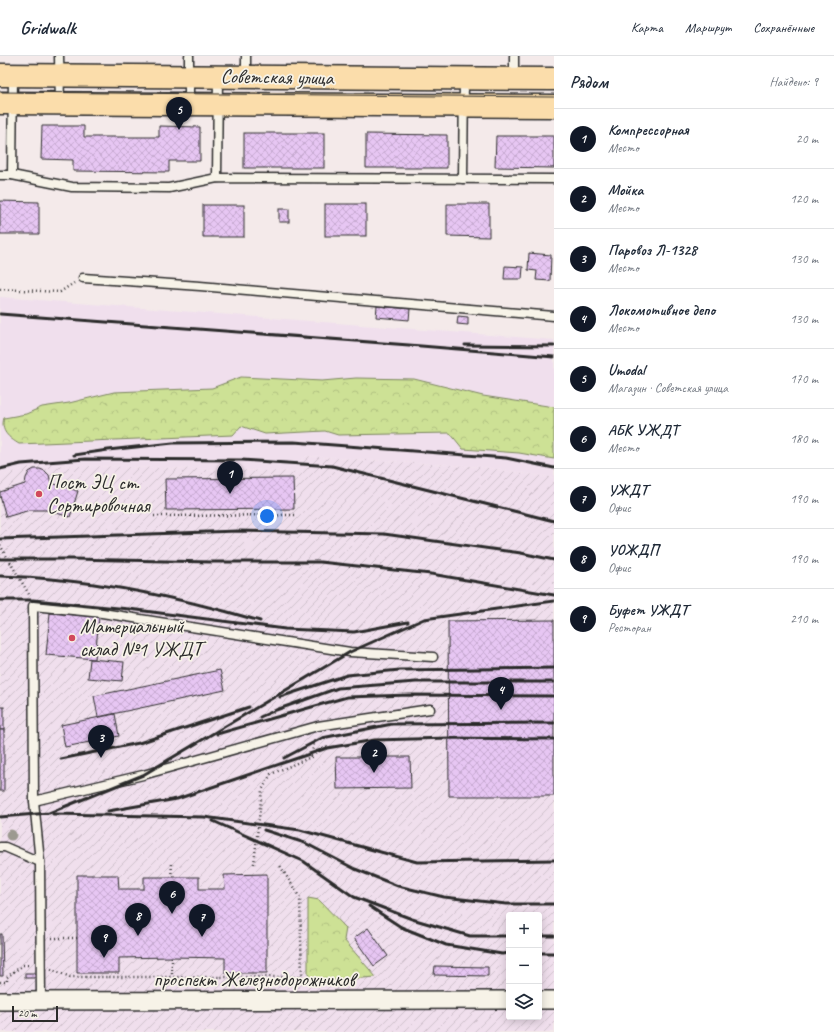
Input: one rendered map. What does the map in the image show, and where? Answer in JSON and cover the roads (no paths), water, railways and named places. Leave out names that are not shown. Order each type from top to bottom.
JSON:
[{"type":"main road","name":"Советская улица","points":[[6,75],[59,66],[189,66],[218,77],[246,67],[464,79],[554,79]]},
{"type":"main road","name":"Советская улица","points":[[6,103],[554,106]]},
{"type":"street","name":"проспект Железнодорожников","points":[[0,1001],[506,1000]]},
{"type":"street","points":[[542,1000],[554,1000]]},
{"type":"lane","points":[[514,56],[514,80]]},
{"type":"lane","points":[[59,66],[60,104]]},
{"type":"lane","points":[[189,66],[189,104]]},
{"type":"lane","points":[[6,75],[6,103],[12,175]]},
{"type":"lane","points":[[217,178],[218,77]]},
{"type":"lane","points":[[462,178],[464,79]]},
{"type":"lane","points":[[0,175],[12,175],[72,187],[169,188],[217,178],[462,178],[554,180]]},
{"type":"lane","points":[[83,278],[200,286],[554,316]]},
{"type":"lane","points":[[41,1001],[40,862],[34,801],[33,606],[102,613],[350,652],[433,657]]},
{"type":"lane","points":[[34,801],[143,775],[318,726],[430,709]]},
{"type":"lane","points":[[0,847],[5,847],[40,862]]},
{"type":"tram line","points":[[0,92],[554,97]]},
{"type":"railway","points":[[0,314],[554,357]]},
{"type":"railway","points":[[465,345],[554,346]]},
{"type":"railway","points":[[74,455],[173,443],[294,442],[506,458],[554,468]]},
{"type":"railway","points":[[0,469],[21,464],[85,459],[242,460],[332,466],[554,521]]},
{"type":"railway","points":[[0,539],[238,531],[384,534],[521,553],[554,560]]},
{"type":"railway","points":[[0,559],[320,562],[431,574],[554,595]]},
{"type":"railway","points":[[0,576],[66,580],[132,590],[164,596],[260,621]]},
{"type":"railway","points":[[0,600],[33,600],[129,609],[285,629],[354,632],[408,622]]},
{"type":"railway","points":[[0,817],[49,813],[143,775],[350,652],[424,619],[554,601]]},
{"type":"railway","points":[[280,697],[347,675],[400,670],[554,668]]},
{"type":"railway","points":[[260,717],[338,688],[416,682],[554,682]]},
{"type":"railway","points":[[217,734],[347,697],[410,695],[554,696]]},
{"type":"railway","points":[[61,759],[139,743],[249,707]]},
{"type":"railway","points":[[284,758],[322,738],[392,724],[554,723]]},
{"type":"railway","points":[[108,811],[177,799],[327,748],[375,740],[449,738],[554,739]]},
{"type":"railway","points":[[53,814],[204,817],[300,830],[417,862],[554,860]]},
{"type":"railway","points":[[213,821],[303,861],[354,897],[412,919],[470,936],[506,936]]},
{"type":"railway","points":[[264,830],[305,843],[355,869],[398,886],[444,897],[506,904],[554,904]]},
{"type":"railway","points":[[369,906],[401,927],[446,945],[506,953]]},
{"type":"railway","points":[[542,936],[554,936]]},
{"type":"railway","points":[[542,953],[554,953]]},
{"type":"place","name":"Umodal","points":[[179,130]]},
{"type":"place","name":"Пост ЭЦ ст. Сортировочная","points":[[39,494]]},
{"type":"place","name":"Компрессорная","points":[[230,494]]},
{"type":"place","name":"Материальный склад №1 УЖДТ","points":[[72,638]]},
{"type":"place","name":"Локомотивное депо","points":[[501,710]]},
{"type":"place","name":"Паровоз Л-1328","points":[[101,758]]},
{"type":"place","name":"Мойка","points":[[374,773]]},
{"type":"place","name":"АБК УЖДТ","points":[[172,914]]},
{"type":"place","name":"УОЖДП","points":[[138,936]]},
{"type":"place","name":"УЖДТ","points":[[202,937]]},
{"type":"place","name":"Буфет УЖДТ","points":[[104,958]]}]
